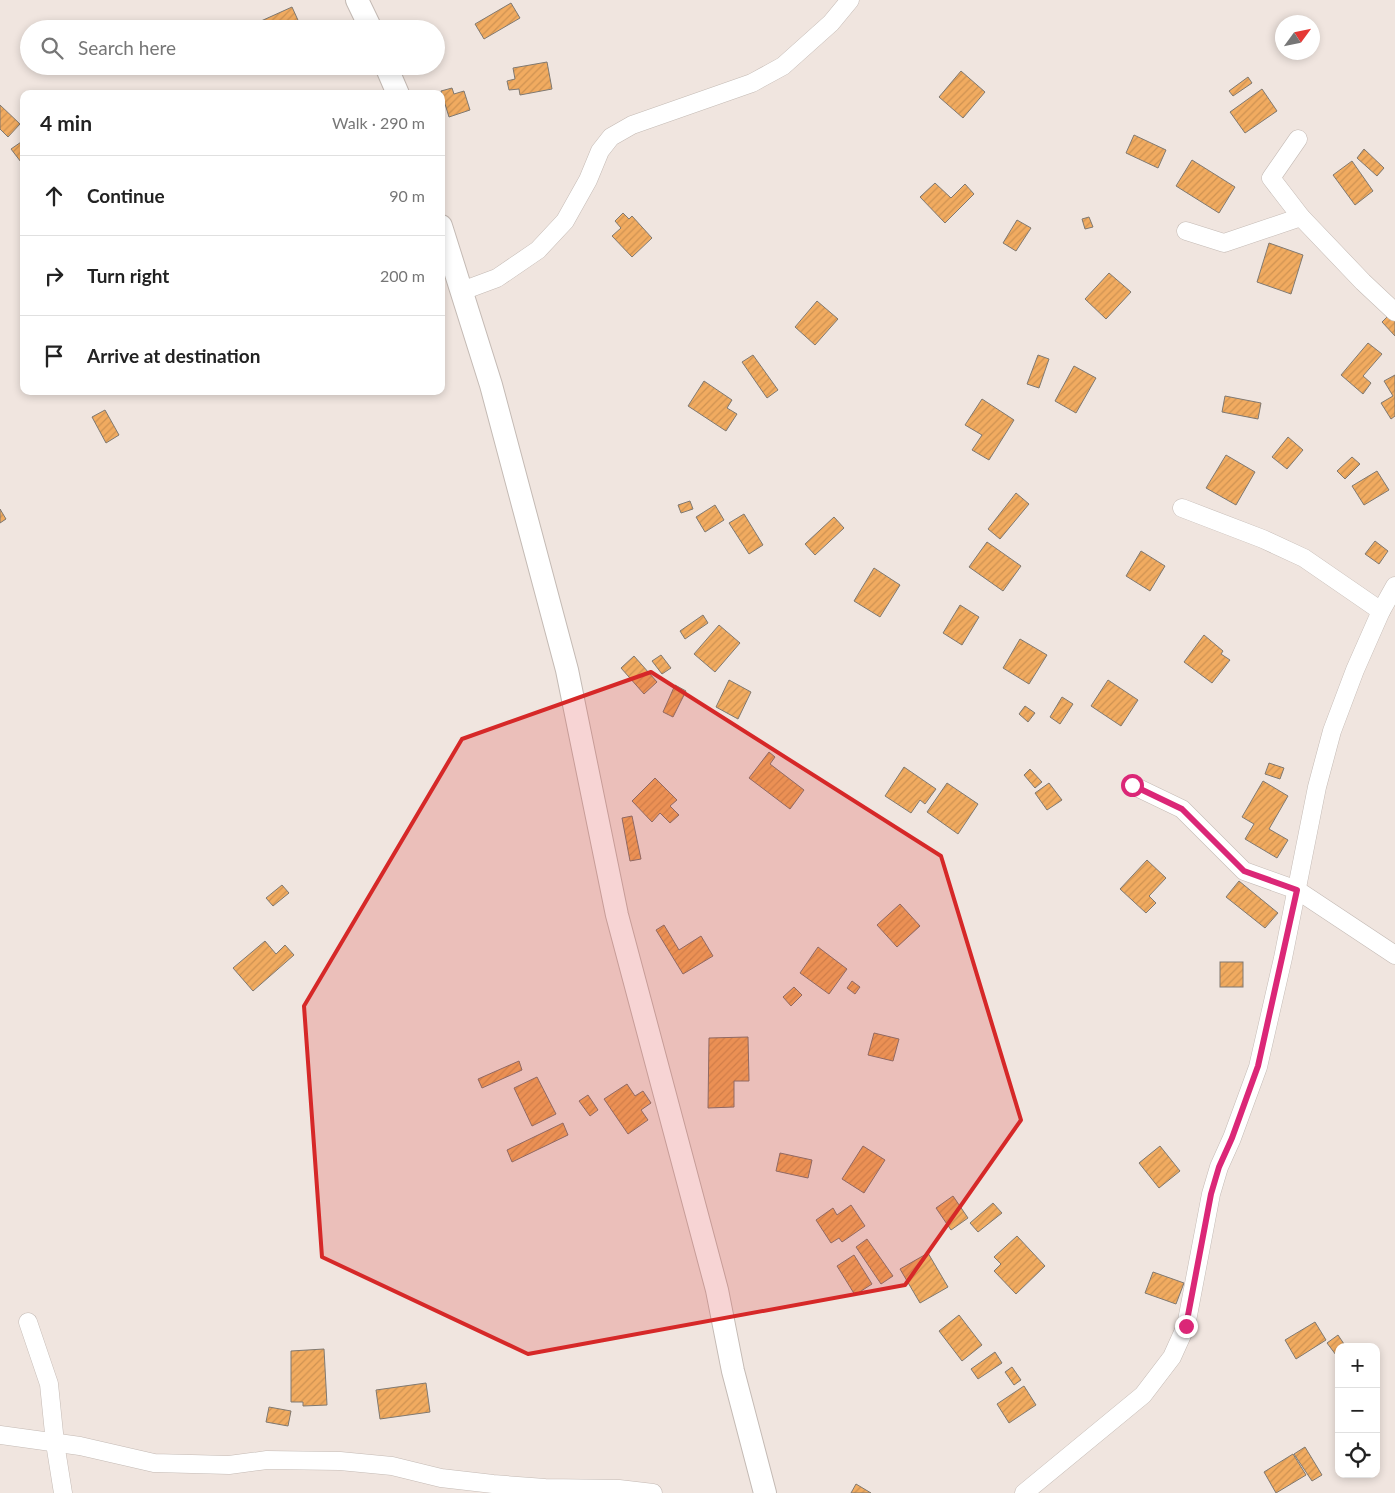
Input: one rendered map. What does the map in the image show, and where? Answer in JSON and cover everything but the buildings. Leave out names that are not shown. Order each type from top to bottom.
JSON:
[{"type":"street","points":[[357,0],[367,20]]},
{"type":"street","points":[[462,291],[497,278],[538,250],[565,221],[588,180],[600,150],[612,137],[632,125],[752,83],[783,66],[831,23],[850,0]]},
{"type":"street","points":[[390,75],[396,90]]},
{"type":"street","points":[[1298,139],[1271,178],[1301,217],[1363,282],[1395,312]]},
{"type":"street","points":[[1186,232],[1224,244],[1301,217]]},
{"type":"street","points":[[445,238],[491,385],[567,670],[617,915],[717,1290],[733,1371],[765,1493]]},
{"type":"street","points":[[1182,508],[1304,558],[1381,611]]},
{"type":"street","points":[[1024,1493],[1143,1395],[1172,1357],[1186,1326],[1211,1194],[1219,1167],[1232,1138],[1258,1066],[1297,890],[1316,787],[1332,731],[1355,670],[1381,611],[1395,586]]},
{"type":"street","points":[[1132,785],[1182,809],[1244,871],[1297,890],[1395,955]]},
{"type":"street","points":[[28,1322],[49,1384],[54,1443],[63,1493]]},
{"type":"street","points":[[0,1435],[80,1446],[154,1463],[229,1465],[267,1460],[340,1461],[392,1466],[441,1478],[493,1484],[545,1488],[619,1489],[653,1493]]},
{"type":"highlighted area","points":[[651,672],[941,856],[1021,1120],[905,1285],[528,1354],[322,1257],[304,1006],[462,739]]},
{"type":"route","points":[[1132,785],[1182,809],[1244,871],[1297,890],[1258,1066],[1232,1138],[1219,1167],[1211,1194],[1186,1326]]}]
